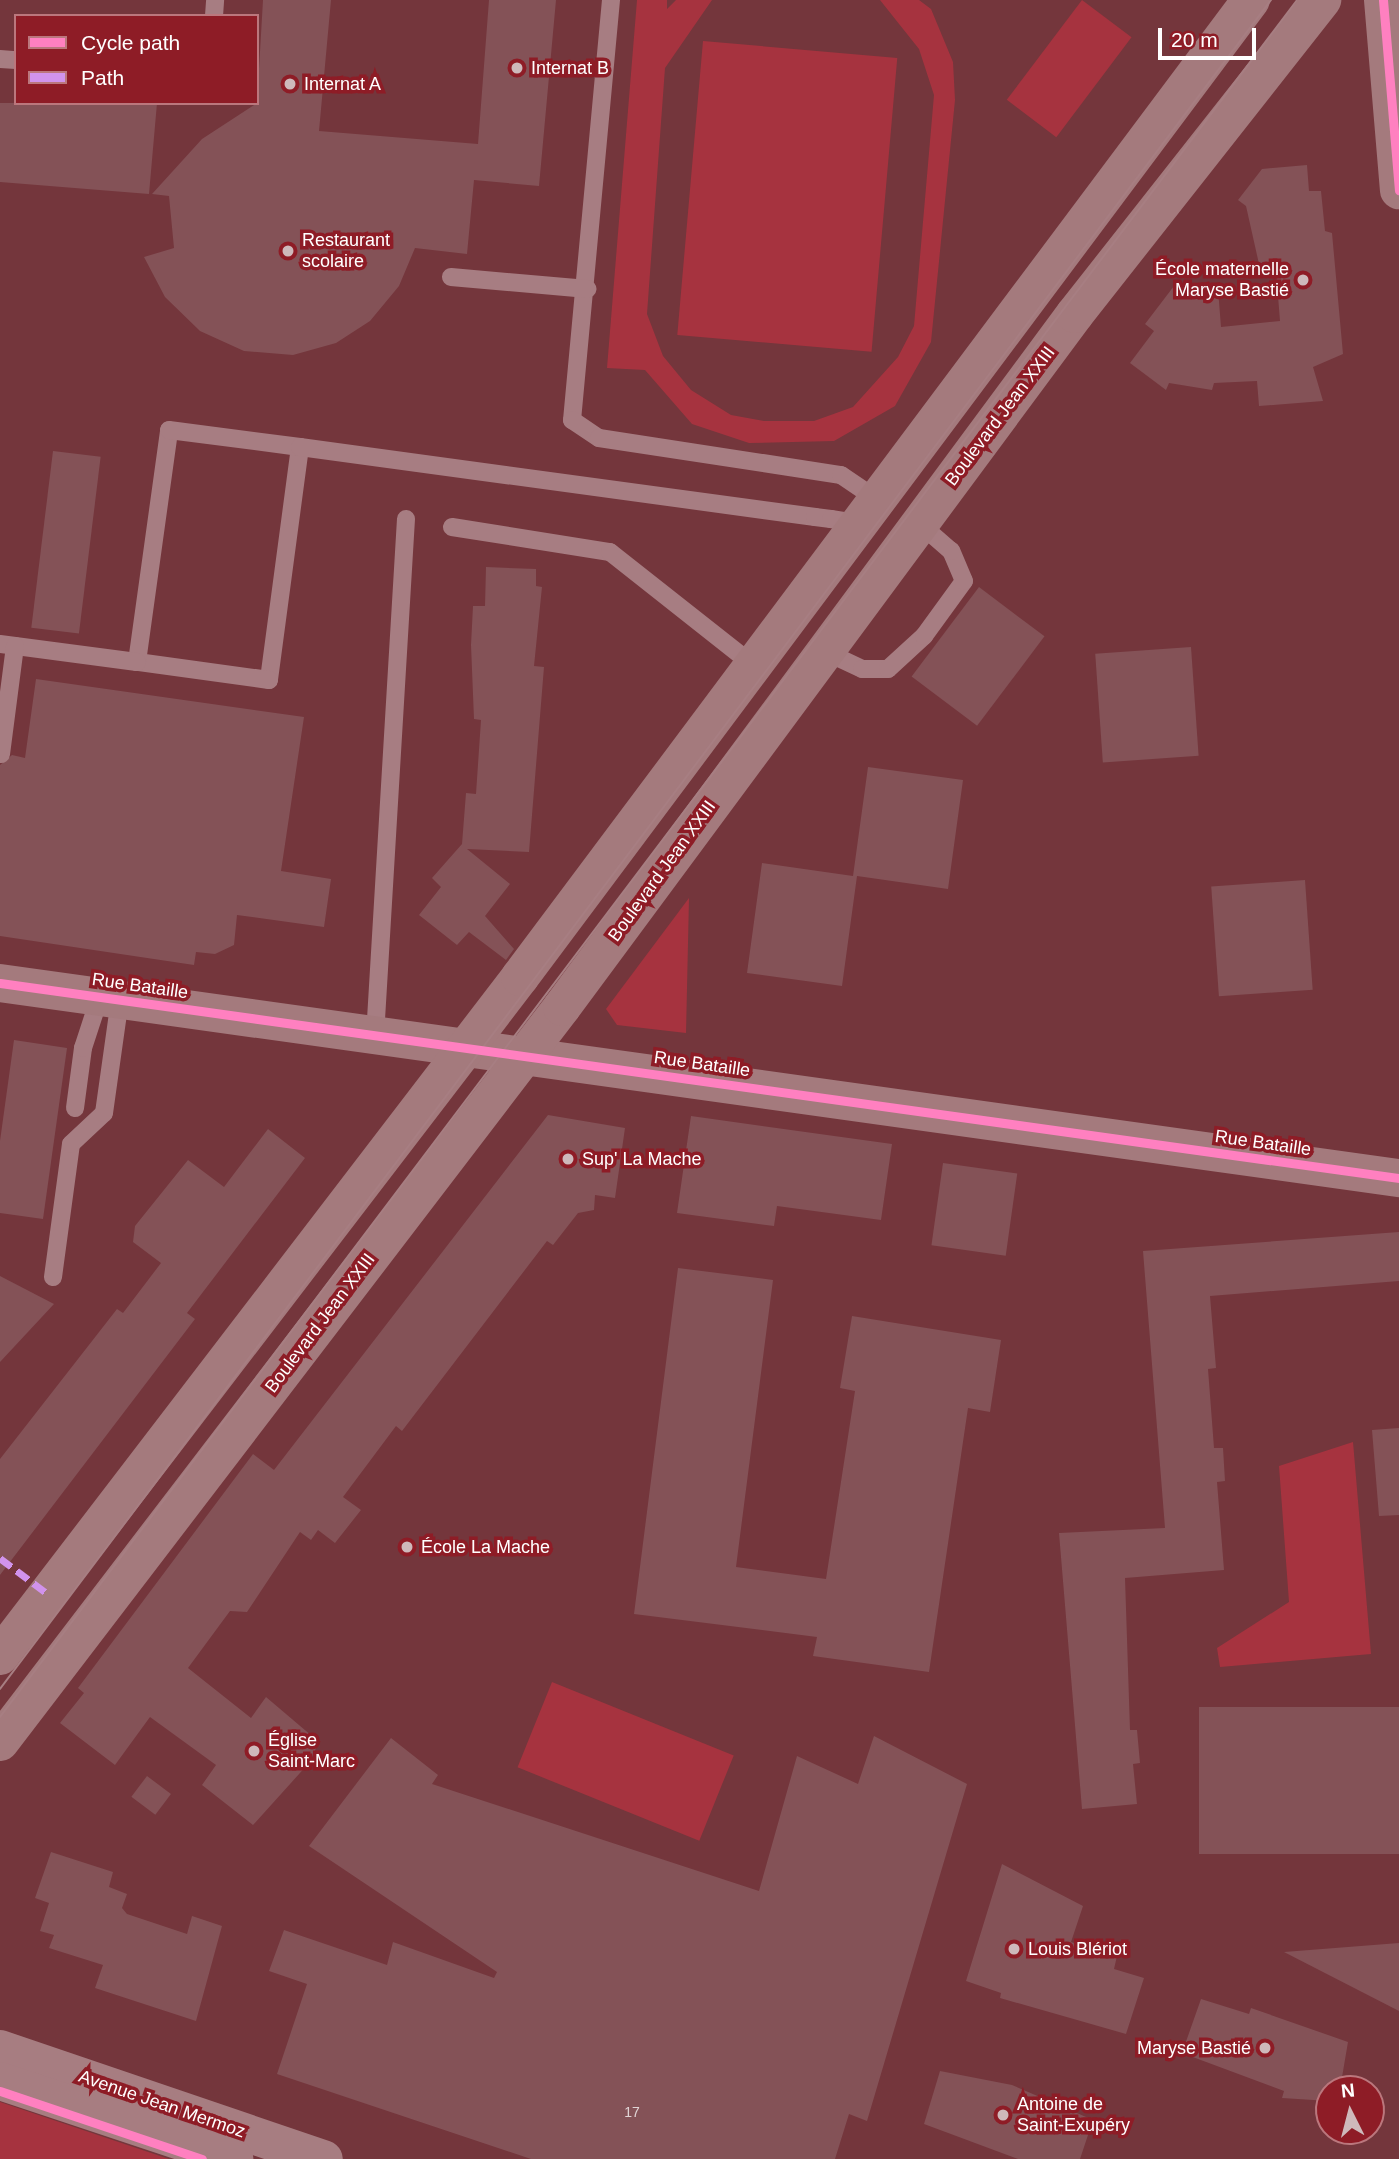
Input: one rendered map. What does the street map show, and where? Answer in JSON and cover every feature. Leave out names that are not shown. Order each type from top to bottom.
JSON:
[{"type":"main road","points":[[0,1656],[467,1047],[866,510],[1251,0]]},
{"type":"main road","name":"Boulevard Jean XXIII","points":[[0,1742],[525,1055],[824,650],[1322,0]]},
{"type":"main road","points":[[1383,0],[1399,190]]},
{"type":"main road","name":"Rue Bataille","points":[[0,983],[1399,1178]]},
{"type":"main road","name":"Avenue Jean Mermoz","points":[[0,2049],[324,2159]]},
{"type":"main road","name":"Avenue Jean Mermoz","points":[[0,2081],[234,2159]]},
{"type":"lane","points":[[611,0],[587,289],[572,420],[599,438],[841,475],[866,510]]},
{"type":"lane","points":[[451,276],[587,289]]},
{"type":"lane","points":[[137,662],[169,430],[866,510]]},
{"type":"lane","points":[[1,754],[7,645],[269,680],[300,447]]},
{"type":"lane","points":[[375,1036],[406,519]]},
{"type":"lane","points":[[824,650],[862,668],[888,669],[924,636],[964,581],[951,551],[920,524]]},
{"type":"lane","points":[[452,527],[610,552],[752,664]]},
{"type":"lane","points":[[75,1108],[83,1048],[110,998]]},
{"type":"lane","points":[[53,1277],[71,1144],[104,1113],[110,998]]},
{"type":"shaded area","points":[[637,0],[667,0],[667,9],[676,0],[712,0],[665,68],[647,314],[663,356],[691,390],[731,415],[764,421],[814,421],[853,407],[898,357],[914,326],[934,95],[919,49],[880,0],[919,0],[931,9],[953,62],[955,100],[931,342],[895,406],[834,441],[749,443],[692,424],[645,370],[607,368]]},
{"type":"shaded area","points":[[1082,0],[1132,37],[1056,137],[1007,100]]},
{"type":"shaded area","points":[[703,41],[897,58],[872,352],[677,335]]},
{"type":"shaded area","points":[[689,898],[686,1033],[617,1025],[606,1009]]},
{"type":"shaded area","points":[[1353,1442],[1371,1654],[1220,1667],[1217,1648],[1289,1602],[1279,1466]]},
{"type":"shaded area","points":[[552,1682],[734,1755],[699,1841],[518,1767]]},
{"type":"shaded area","points":[[0,2102],[169,2159],[0,2159]]},
{"type":"building","points":[[263,0],[331,0],[319,131],[478,144],[489,0],[556,0],[539,186],[474,180],[467,254],[415,248],[399,286],[370,321],[336,343],[293,355],[244,351],[200,331],[165,297],[144,257],[174,248],[169,196],[152,194],[202,139],[254,105],[259,105]]},
{"type":"building","points":[[0,103],[157,105],[149,194],[0,182]]},
{"type":"building","name":"École maternelle Maryse Bastié","points":[[1307,165],[1309,191],[1321,191],[1325,231],[1332,233],[1343,354],[1313,367],[1323,401],[1259,406],[1257,381],[1214,383],[1212,390],[1169,383],[1166,390],[1130,363],[1154,331],[1145,324],[1174,286],[1182,292],[1218,289],[1221,327],[1280,321],[1276,271],[1261,273],[1246,206],[1238,200],[1262,169]]},
{"type":"building","points":[[53,451],[101,457],[79,634],[31,628]]},
{"type":"building","points":[[486,567],[536,569],[536,586],[542,587],[534,666],[544,667],[529,852],[467,849],[510,884],[485,916],[514,949],[506,960],[469,932],[457,945],[419,915],[441,887],[432,878],[462,844],[466,793],[476,794],[481,720],[474,719],[471,645],[473,606],[485,606]]},
{"type":"building","points":[[979,587],[1044,636],[977,726],[912,676]]},
{"type":"building","points":[[1191,647],[1199,756],[1103,762],[1095,654]]},
{"type":"building","points":[[36,679],[304,717],[281,871],[331,879],[324,927],[237,915],[234,945],[215,954],[196,952],[194,965],[0,936],[0,765],[12,755],[25,758]]},
{"type":"building","points":[[868,767],[963,780],[948,889],[857,876],[842,986],[747,973],[762,863],[853,876]]},
{"type":"building","points":[[1305,880],[1313,990],[1219,996],[1211,887]]},
{"type":"building","points":[[14,1040],[67,1048],[43,1219],[0,1213],[0,1141]]},
{"type":"building","points":[[548,1115],[625,1128],[615,1198],[595,1195],[594,1210],[578,1213],[553,1245],[547,1241],[402,1431],[396,1426],[343,1497],[361,1510],[335,1543],[318,1530],[311,1540],[300,1532],[247,1612],[230,1611],[188,1668],[251,1718],[266,1697],[319,1742],[309,1763],[253,1825],[202,1785],[216,1765],[150,1717],[115,1765],[60,1723],[84,1693],[78,1688],[253,1454],[274,1470]]},
{"type":"building","points":[[691,1116],[892,1144],[881,1220],[777,1206],[774,1226],[677,1213]]},
{"type":"building","points":[[268,1129],[305,1158],[187,1313],[195,1319],[0,1575],[0,1459],[117,1309],[123,1313],[161,1263],[133,1242],[135,1226],[188,1160],[224,1187]]},
{"type":"building","points":[[943,1163],[1017,1173],[1006,1256],[931,1245]]},
{"type":"building","points":[[1399,1232],[1399,1281],[1210,1296],[1216,1368],[1208,1369],[1214,1448],[1223,1448],[1225,1481],[1217,1482],[1224,1570],[1125,1578],[1130,1730],[1137,1730],[1140,1763],[1133,1764],[1137,1804],[1082,1809],[1059,1533],[1165,1528],[1143,1251]]},
{"type":"building","points":[[678,1268],[773,1280],[736,1567],[826,1579],[855,1391],[840,1388],[852,1316],[1001,1340],[990,1412],[968,1408],[929,1672],[813,1656],[817,1637],[634,1614]]},
{"type":"building","points":[[0,1276],[54,1304],[0,1362]]},
{"type":"building","points":[[1399,1428],[1399,1515],[1379,1516],[1372,1430]]},
{"type":"building","points":[[1199,1707],[1399,1707],[1399,1854],[1199,1854]]},
{"type":"building","points":[[874,1736],[967,1784],[867,2121],[849,2114],[835,2159],[531,2159],[277,2074],[307,1984],[269,1971],[284,1930],[387,1965],[393,1942],[494,1978],[497,1972],[309,1846],[391,1738],[438,1775],[432,1784],[759,1891],[797,1756],[858,1784]]},
{"type":"building","points":[[147,1776],[171,1794],[155,1815],[131,1797]]},
{"type":"building","points":[[51,1852],[113,1872],[109,1887],[127,1894],[122,1908],[127,1914],[187,1934],[192,1916],[222,1926],[196,2021],[95,1988],[103,1965],[49,1948],[54,1935],[40,1931],[49,1903],[35,1898]]},
{"type":"building","name":"Louis Blériot","points":[[1002,1864],[1083,1906],[1071,1942],[1117,1956],[1114,1969],[1144,1978],[1126,2034],[1000,1998],[1001,1993],[966,1981]]},
{"type":"building","points":[[1399,1943],[1399,2011],[1284,1952]]},
{"type":"building","name":"Maryse Bastié","points":[[1201,1999],[1249,2014],[1251,2008],[1348,2042],[1342,2075],[1315,2075],[1315,2100],[1282,2098],[1284,2091],[1182,2053]]},
{"type":"building","name":"Antoine de Saint-Exupéry","points":[[940,2071],[1012,2085],[1093,2120],[1080,2159],[1018,2159],[924,2124]]},
{"type":"tram line","points":[[0,1689],[1271,0]]},
{"type":"tram line","points":[[0,1717],[1297,0]]},
{"type":"marked path","points":[[0,1558],[48,1594]]},
{"type":"cycle path","points":[[1383,0],[1399,190]]},
{"type":"cycle path","points":[[0,983],[1399,1178]]},
{"type":"cycle path","points":[[0,2091],[202,2159]]},
{"type":"place","name":"Internat B","points":[[517,68]]},
{"type":"place","name":"Internat A","points":[[290,84]]},
{"type":"place","name":"Restaurant scolaire","points":[[288,251]]},
{"type":"place","name":"École maternelle Maryse Bastié","points":[[1303,280]]},
{"type":"place","name":"Sup' La Mache","points":[[568,1159]]},
{"type":"place","name":"École La Mache","points":[[407,1547]]},
{"type":"place","name":"Église Saint-Marc","points":[[254,1751]]},
{"type":"place","name":"Louis Blériot","points":[[1014,1949]]},
{"type":"place","name":"Maryse Bastié","points":[[1265,2048]]},
{"type":"place","name":"Antoine de Saint-Exupéry","points":[[1003,2115]]}]
